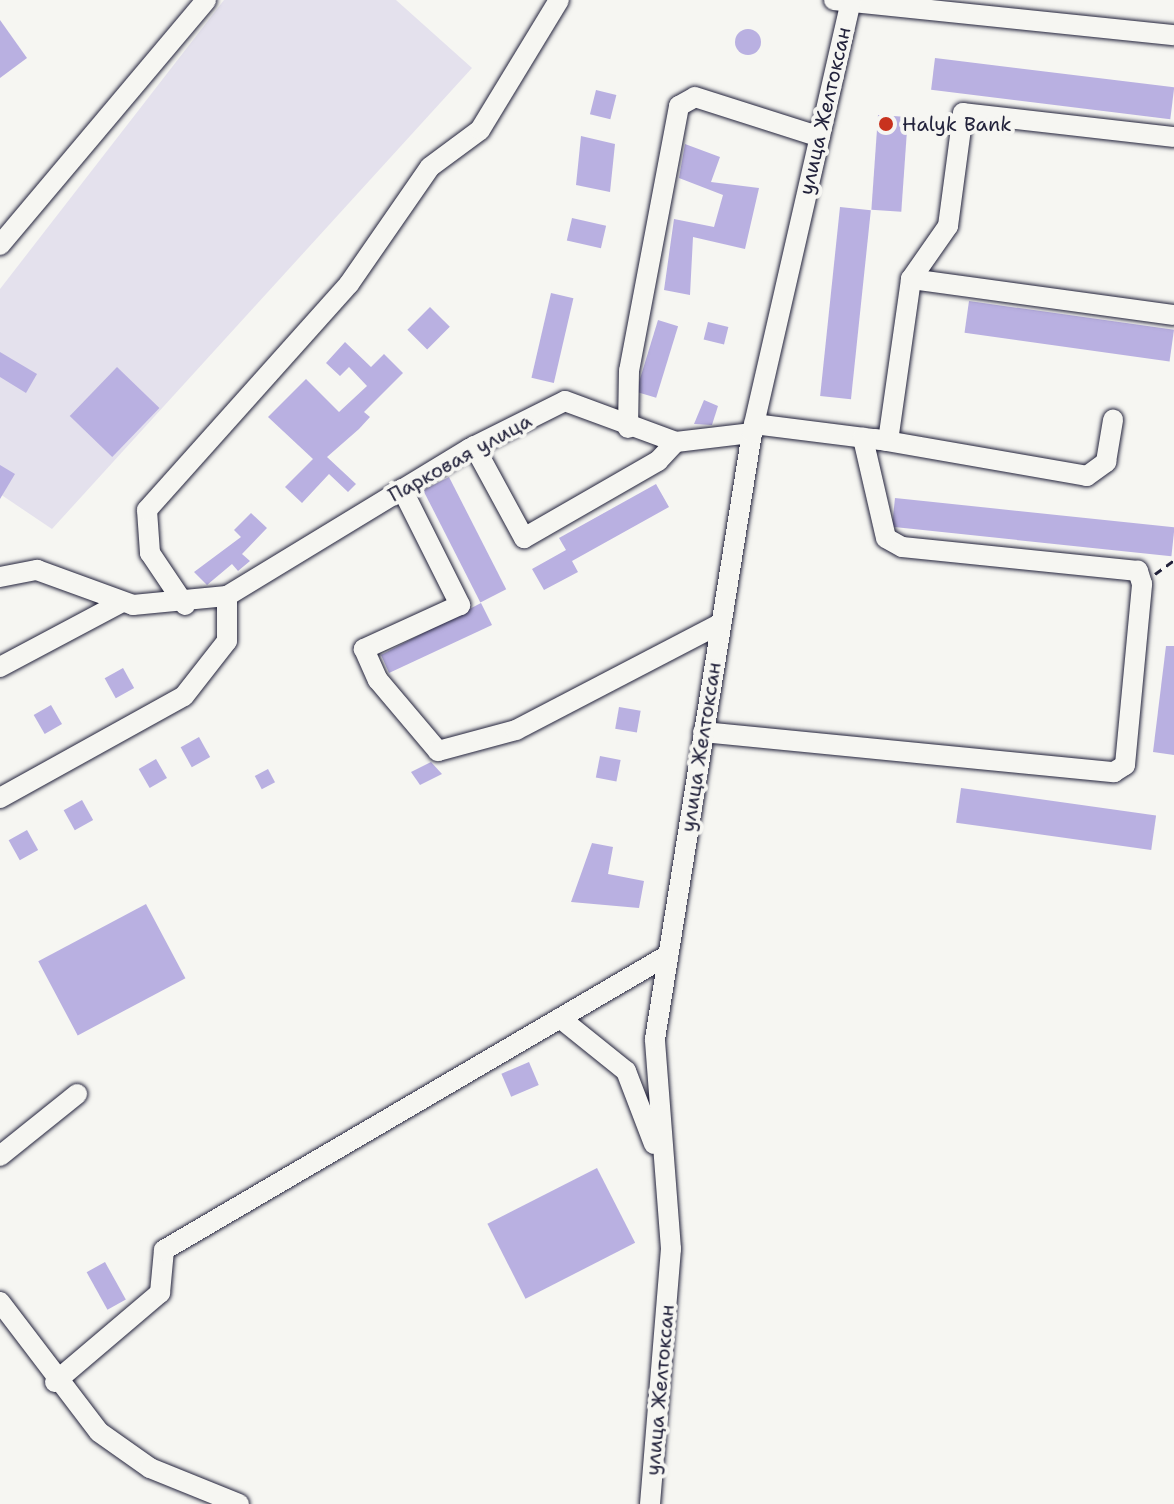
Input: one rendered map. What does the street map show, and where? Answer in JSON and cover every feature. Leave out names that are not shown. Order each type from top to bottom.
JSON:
[{"type":"street","points":[[0,245],[206,0]]},
{"type":"street","points":[[185,605],[150,553],[147,510],[349,284],[430,167],[480,130],[559,0]]},
{"type":"street","points":[[845,1],[1174,35]]},
{"type":"street","name":"улица Желтоксан","points":[[650,1504],[671,1249],[655,1039],[753,428],[820,137],[845,1]]},
{"type":"street","points":[[628,428],[629,371],[679,106],[695,97],[820,137]]},
{"type":"street","points":[[703,732],[1121,770],[1142,584],[1138,571],[902,547],[886,538],[869,438],[888,441],[911,279],[948,226],[963,113],[1174,137]]},
{"type":"street","points":[[911,279],[1174,315]]},
{"type":"street","name":"Парковая улица","points":[[122,602],[185,605],[227,596],[474,446],[565,401],[628,428],[676,442],[753,428],[869,438],[1087,476],[1106,462],[1113,420]]},
{"type":"street","points":[[474,446],[524,538],[658,461],[676,442]]},
{"type":"street","points":[[402,489],[460,605],[364,649],[378,680],[438,751],[516,730],[720,624]]},
{"type":"street","points":[[0,577],[37,570],[122,602]]},
{"type":"street","points":[[0,798],[184,696],[227,641],[227,596]]},
{"type":"street","points":[[0,667],[122,602]]},
{"type":"street","points":[[55,1382],[160,1293],[164,1250],[668,955]]},
{"type":"street","points":[[560,1018],[626,1071],[662,1162]]},
{"type":"street","points":[[0,1156],[77,1094]]},
{"type":"street","points":[[0,1302],[55,1382],[99,1432],[150,1468],[239,1504]]},
{"type":"path","points":[[1142,584],[1174,560]]},
{"type":"shaded area","points":[[224,0],[396,0],[472,68],[52,529],[0,494],[0,289]]},
{"type":"building","points":[[0,20],[27,58],[0,78]]},
{"type":"building","points":[[748,29],[757,33],[761,42],[757,51],[748,55],[739,51],[735,42],[739,33]]},
{"type":"building","points":[[935,58],[1174,87],[1170,119],[931,90]]},
{"type":"building","points":[[596,90],[616,95],[610,119],[590,114]]},
{"type":"building","points":[[878,115],[908,117],[901,212],[871,210]]},
{"type":"building","points":[[581,136],[615,144],[610,192],[576,185]]},
{"type":"building","points":[[685,144],[720,157],[711,182],[759,188],[745,249],[693,237],[690,295],[664,290],[674,219],[714,227],[723,195],[679,178]]},
{"type":"building","points":[[840,207],[871,210],[851,399],[820,396]]},
{"type":"building","points":[[572,218],[606,226],[601,248],[567,240]]},
{"type":"building","points":[[551,293],[573,298],[554,383],[531,378]]},
{"type":"building","points":[[969,301],[1174,330],[1170,361],[965,333]]},
{"type":"building","points":[[430,307],[450,327],[427,349],[407,330]]},
{"type":"building","points":[[658,320],[678,326],[656,398],[636,392]]},
{"type":"building","points":[[708,322],[728,327],[724,345],[704,339]]},
{"type":"building","points":[[345,342],[371,367],[384,354],[403,373],[364,412],[370,417],[327,457],[356,484],[348,492],[329,474],[302,503],[285,487],[313,459],[268,417],[306,379],[339,412],[367,386],[349,367],[340,376],[326,363]]},
{"type":"building","points":[[0,352],[37,374],[26,393],[0,377]]},
{"type":"building","points":[[117,367],[159,408],[112,457],[70,416]]},
{"type":"building","points":[[704,400],[718,406],[712,425],[694,424]]},
{"type":"building","points":[[0,465],[15,474],[0,499]]},
{"type":"building","points":[[449,477],[506,589],[480,602],[423,490]]},
{"type":"building","points":[[656,484],[669,507],[572,561],[578,572],[544,590],[532,569],[566,550],[559,538]]},
{"type":"building","points":[[895,498],[1174,527],[1171,556],[892,527]]},
{"type":"building","points":[[251,513],[267,528],[242,554],[250,561],[238,571],[232,564],[207,585],[194,572],[241,537],[234,530]]},
{"type":"building","points":[[481,603],[492,625],[389,673],[381,655]]},
{"type":"building","points":[[1166,646],[1174,646],[1174,755],[1153,752]]},
{"type":"building","points":[[123,668],[134,688],[116,698],[105,678]]},
{"type":"building","points":[[51,705],[62,724],[45,734],[34,715]]},
{"type":"building","points":[[619,707],[641,711],[637,732],[615,729]]},
{"type":"building","points":[[199,737],[210,757],[192,767],[181,747]]},
{"type":"building","points":[[600,756],[621,760],[616,782],[596,778]]},
{"type":"building","points":[[156,759],[167,778],[150,788],[139,769]]},
{"type":"building","points":[[431,762],[442,774],[420,785],[411,772]]},
{"type":"building","points":[[268,769],[275,782],[262,789],[255,776]]},
{"type":"building","points":[[961,788],[1156,815],[1151,850],[956,823]]},
{"type":"building","points":[[82,800],[93,820],[75,830],[64,810]]},
{"type":"building","points":[[27,830],[38,850],[20,860],[9,840]]},
{"type":"building","points":[[592,843],[613,847],[608,874],[644,881],[639,908],[571,902]]},
{"type":"building","points":[[146,904],[185,978],[78,1035],[38,961]]},
{"type":"building","points":[[529,1062],[539,1085],[511,1097],[501,1074]]},
{"type":"building","points":[[597,1168],[635,1243],[526,1299],[487,1224]]},
{"type":"building","points":[[105,1262],[126,1300],[107,1310],[87,1272]]},
{"type":"place","name":"Halyk Bank","points":[[886,124]]}]
